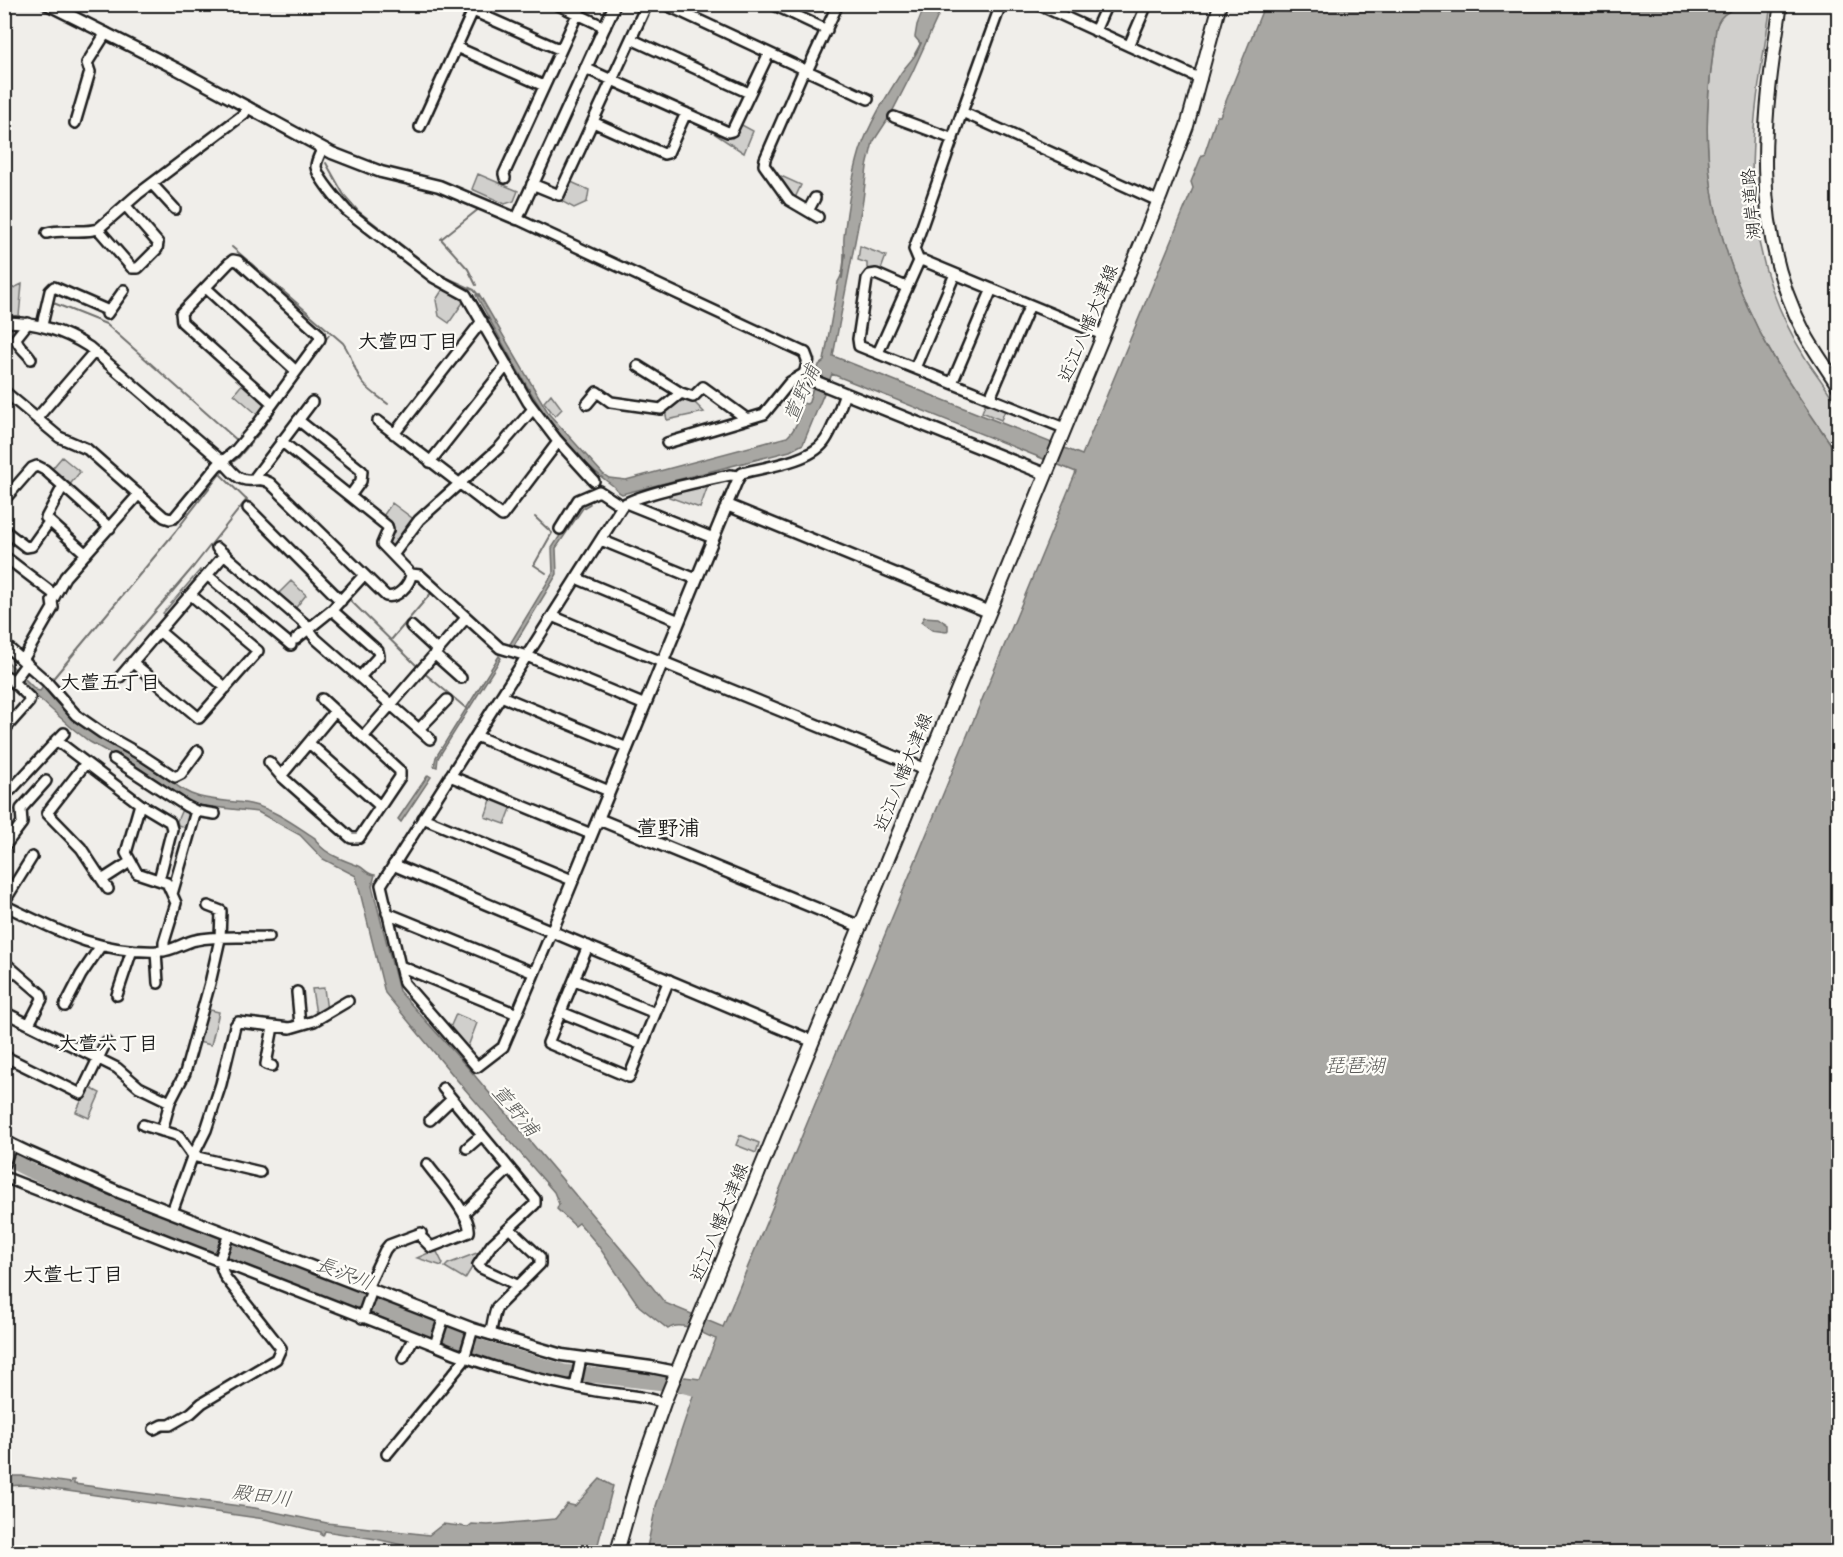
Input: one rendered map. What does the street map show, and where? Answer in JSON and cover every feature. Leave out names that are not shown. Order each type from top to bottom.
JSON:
[{"type":"main road","name":"近江八幡大津線","points":[[617,1552],[640,1470],[665,1399],[1158,201],[1201,79],[1220,4]]},
{"type":"main road","name":"湖岸道路","points":[[1781,4],[1771,74],[1764,153],[1766,202],[1772,245],[1792,306],[1804,332],[1839,386]]},
{"type":"street","points":[[47,4],[323,148],[381,172],[439,186],[516,219],[805,353],[808,361],[805,373],[790,382],[764,414],[667,443]]},
{"type":"street","points":[[556,4],[604,27]]},
{"type":"street","points":[[505,178],[504,174],[582,4]]},
{"type":"street","points":[[516,219],[615,4]]},
{"type":"street","points":[[532,184],[559,195],[647,4]]},
{"type":"street","points":[[664,4],[868,99]]},
{"type":"street","points":[[772,4],[827,30]]},
{"type":"street","points":[[818,217],[789,200],[764,165],[802,74],[807,71],[838,4]]},
{"type":"street","points":[[878,353],[919,261],[914,249],[1001,4]]},
{"type":"street","points":[[1037,4],[1201,79]]},
{"type":"street","points":[[1095,31],[1107,4]]},
{"type":"street","points":[[1129,46],[1147,4]]},
{"type":"street","points":[[420,127],[474,8],[561,50]]},
{"type":"street","points":[[75,123],[90,72],[87,63],[106,33]]},
{"type":"street","points":[[631,39],[749,93]]},
{"type":"street","points":[[456,47],[544,86]]},
{"type":"street","points":[[585,68],[728,132],[732,131],[769,53]]},
{"type":"street","points":[[47,233],[59,230],[93,231],[98,229],[152,184],[244,114],[248,107]]},
{"type":"street","points":[[962,112],[1158,201]]},
{"type":"street","points":[[593,122],[664,154],[668,153],[686,113]]},
{"type":"street","points":[[894,117],[953,139]]},
{"type":"street","points":[[323,148],[317,160],[316,167],[319,175],[347,211],[433,277],[466,295],[533,409],[558,442],[594,481]]},
{"type":"street","points":[[152,184],[175,209]]},
{"type":"street","points":[[808,211],[815,198]]},
{"type":"street","points":[[98,229],[132,268],[138,268],[157,249],[158,243],[125,206]]},
{"type":"street","points":[[4,391],[59,436],[87,449],[164,517],[174,518],[235,451],[272,403],[296,371],[318,343],[320,339],[319,334],[237,261],[233,260],[182,313],[182,322],[272,403]]},
{"type":"street","points":[[919,261],[924,261],[1103,335]]},
{"type":"street","points":[[906,287],[876,274],[870,274],[867,279],[858,339],[859,346],[1064,428]]},
{"type":"street","points":[[915,368],[955,274]]},
{"type":"street","points":[[42,326],[50,291],[54,287],[108,313],[124,290]]},
{"type":"street","points":[[206,288],[296,371]]},
{"type":"street","points":[[952,383],[992,289]]},
{"type":"street","points":[[990,398],[1030,305]]},
{"type":"street","points":[[394,434],[482,321]]},
{"type":"street","points":[[4,322],[42,326],[68,335],[94,352],[240,479],[260,478],[270,483],[364,575],[390,597],[396,596],[409,582],[411,574]]},
{"type":"street","points":[[28,323],[16,338],[18,344],[31,359]]},
{"type":"street","points":[[38,418],[94,352]]},
{"type":"street","points":[[430,462],[507,365]]},
{"type":"street","points":[[638,366],[681,393],[693,397],[703,387],[747,419]]},
{"type":"street","points":[[805,373],[813,381],[1046,471]]},
{"type":"street","points":[[587,404],[597,392],[611,402],[661,409],[681,393]]},
{"type":"street","points":[[739,476],[730,475],[624,504],[381,885],[404,983],[477,1067],[503,1047],[739,476],[742,473],[813,452],[825,441],[845,394]]},
{"type":"street","points":[[253,480],[312,402]]},
{"type":"street","points":[[393,555],[419,520],[500,447],[533,409]]},
{"type":"street","points":[[298,420],[362,471],[363,478],[350,496]]},
{"type":"street","points":[[378,421],[502,516],[558,442]]},
{"type":"street","points":[[281,441],[387,526],[388,530],[382,543],[393,555],[411,574],[420,575],[500,648],[527,656],[645,705]]},
{"type":"street","points":[[4,500],[32,468],[37,466],[45,470],[110,528]]},
{"type":"street","points":[[63,486],[46,518],[86,555]]},
{"type":"street","points":[[560,529],[578,500],[599,491],[624,504],[713,538]]},
{"type":"street","points":[[4,730],[29,702],[30,698],[13,677],[25,662],[53,608],[52,601],[55,595],[65,578],[139,494]]},
{"type":"street","points":[[727,504],[989,612]]},
{"type":"street","points":[[248,508],[341,601]]},
{"type":"street","points":[[4,530],[26,547],[32,546],[49,522]]},
{"type":"street","points":[[601,540],[696,579]]},
{"type":"street","points":[[120,677],[207,575],[221,551],[304,623],[315,639],[430,739]]},
{"type":"street","points":[[4,556],[55,595]]},
{"type":"street","points":[[207,575],[293,642],[332,610],[364,575]]},
{"type":"street","points":[[576,578],[679,621]]},
{"type":"street","points":[[132,662],[199,718],[258,651],[190,595]]},
{"type":"street","points":[[332,610],[378,651],[379,656],[360,677]]},
{"type":"street","points":[[552,616],[924,769]]},
{"type":"street","points":[[363,737],[466,618]]},
{"type":"street","points":[[411,626],[461,678]]},
{"type":"street","points":[[159,631],[226,688]]},
{"type":"street","points":[[7,650],[25,662],[76,715],[89,725],[175,777],[181,774],[198,752]]},
{"type":"street","points":[[501,696],[627,748]]},
{"type":"street","points":[[269,762],[281,776],[351,838],[359,838],[400,777],[400,771],[322,699]]},
{"type":"street","points":[[419,729],[447,700]]},
{"type":"street","points":[[281,776],[335,711]]},
{"type":"street","points":[[11,790],[64,733]]},
{"type":"street","points":[[476,736],[609,791]]},
{"type":"street","points":[[56,740],[140,804],[170,822],[172,829],[159,880]]},
{"type":"street","points":[[309,743],[380,806]]},
{"type":"street","points":[[114,759],[186,806],[196,811],[215,814]]},
{"type":"street","points":[[86,763],[48,813],[81,848],[108,889]]},
{"type":"street","points":[[450,776],[591,834]]},
{"type":"street","points":[[4,847],[8,834],[22,824],[21,809],[46,781]]},
{"type":"street","points":[[140,804],[126,853],[137,873],[167,883],[176,903],[160,951],[158,983]]},
{"type":"street","points":[[172,894],[196,811]]},
{"type":"street","points":[[423,818],[573,880]]},
{"type":"street","points":[[598,819],[859,926]]},
{"type":"street","points":[[32,857],[4,904],[64,934],[100,946],[160,951],[194,940],[269,937]]},
{"type":"street","points":[[102,880],[130,862]]},
{"type":"street","points":[[394,865],[812,1041]]},
{"type":"street","points":[[162,1131],[170,1102],[185,1074],[220,939],[221,911],[208,906]]},
{"type":"street","points":[[387,913],[534,973]]},
{"type":"street","points":[[65,1006],[100,946]]},
{"type":"street","points":[[588,946],[548,1043],[629,1077],[669,980]]},
{"type":"street","points":[[117,995],[132,950]]},
{"type":"street","points":[[4,962],[41,994],[42,999],[29,1024]]},
{"type":"street","points":[[400,966],[517,1014]]},
{"type":"street","points":[[575,980],[655,1013]]},
{"type":"street","points":[[297,992],[300,1025]]},
{"type":"street","points":[[172,1212],[193,1156],[206,1130],[238,1022],[290,1028],[314,1021],[348,1002]]},
{"type":"street","points":[[4,1012],[117,1068],[139,1087],[170,1102]]},
{"type":"street","points":[[561,1012],[642,1046]]},
{"type":"street","points":[[272,1066],[266,1064],[273,1027]]},
{"type":"street","points":[[4,1056],[81,1094],[106,1042]]},
{"type":"street","points":[[443,1088],[535,1199],[535,1204],[492,1244],[478,1265],[481,1269],[517,1285]]},
{"type":"street","points":[[430,1120],[452,1099]]},
{"type":"street","points":[[143,1125],[179,1136],[193,1156],[260,1172]]},
{"type":"street","points":[[467,1148],[482,1135]]},
{"type":"street","points":[[4,1163],[8,1145],[229,1237],[473,1331],[580,1361],[651,1367],[676,1373]]},
{"type":"street","points":[[363,1316],[370,1290],[389,1245],[422,1236],[431,1247],[469,1232],[470,1228],[464,1213],[427,1164]]},
{"type":"street","points":[[464,1213],[509,1169]]},
{"type":"street","points":[[4,1177],[465,1356],[538,1379],[665,1399]]},
{"type":"street","points":[[490,1334],[497,1307],[540,1264],[540,1257],[510,1229]]},
{"type":"street","points":[[154,1429],[162,1425],[170,1425],[276,1359],[280,1354],[281,1348],[225,1277],[220,1260],[229,1237]]},
{"type":"street","points":[[436,1343],[444,1319]]},
{"type":"street","points":[[387,1454],[463,1362],[473,1331]]},
{"type":"street","points":[[403,1358],[414,1337]]},
{"type":"street","points":[[575,1386],[580,1361]]},
{"type":"street","points":[[26,1552],[31,1552]]},
{"type":"shaded area","points":[[1754,5],[1771,5],[1755,112],[1753,147],[1752,182],[1761,253],[1772,289],[1787,325],[1838,409],[1838,455],[1786,378],[1758,329],[1737,281],[1714,203],[1707,121],[1716,28],[1726,13]]},
{"type":"shaded area","points":[[738,123],[753,131],[744,153],[715,134],[716,132],[732,138]]},
{"type":"shaded area","points":[[478,174],[518,191],[514,201],[505,204],[472,189]]},
{"type":"shaded area","points":[[781,176],[801,185],[795,198],[779,179]]},
{"type":"shaded area","points":[[569,181],[589,190],[587,202],[574,208],[561,201]]},
{"type":"shaded area","points":[[860,246],[886,256],[880,272],[867,268],[867,263],[858,260]]},
{"type":"shaded area","points":[[22,284],[19,316],[5,317],[5,292]]},
{"type":"shaded area","points":[[443,289],[458,295],[464,301],[449,323],[439,316],[436,300]]},
{"type":"shaded area","points":[[244,382],[264,400],[266,407],[259,416],[234,394]]},
{"type":"shaded area","points":[[551,394],[562,409],[555,416],[544,402]]},
{"type":"shaded area","points":[[987,400],[1006,408],[1001,420],[982,412]]},
{"type":"shaded area","points":[[677,401],[693,401],[704,412],[667,420],[665,411]]},
{"type":"shaded area","points":[[62,457],[80,472],[68,487],[50,471]]},
{"type":"shaded area","points":[[709,483],[700,508],[669,497],[669,494]]},
{"type":"shaded area","points":[[392,503],[416,521],[393,550],[388,541],[394,528],[393,524],[383,516]]},
{"type":"shaded area","points":[[200,570],[204,575],[169,617],[163,613]]},
{"type":"shaded area","points":[[291,581],[306,595],[294,610],[277,595]]},
{"type":"shaded area","points":[[492,797],[512,806],[505,824],[485,817]]},
{"type":"shaded area","points":[[183,807],[193,811],[189,829],[178,825],[177,821]]},
{"type":"shaded area","points":[[324,988],[327,1011],[316,1014],[312,989]]},
{"type":"shaded area","points":[[206,1009],[219,1012],[211,1045],[198,1042]]},
{"type":"shaded area","points":[[456,1014],[477,1023],[467,1049],[449,1030]]},
{"type":"shaded area","points":[[88,1087],[100,1093],[89,1118],[76,1112]]},
{"type":"shaded area","points":[[740,1135],[759,1143],[756,1153],[736,1145]]},
{"type":"shaded area","points":[[433,1251],[437,1252],[442,1266],[417,1258]]},
{"type":"shaded area","points":[[482,1251],[465,1279],[445,1267],[448,1264]]},
{"type":"water","name":"琵琶湖","points":[[925,5],[943,5],[912,73],[890,116],[873,142],[833,356],[1082,455],[1193,188],[1191,182],[1262,11],[1247,5],[1754,5],[1730,10],[1718,22],[1716,28],[1707,121],[1714,203],[1728,255],[1758,329],[1786,378],[1838,455],[1838,1552],[646,1552],[656,1506],[694,1393],[679,1392],[685,1377],[700,1379],[716,1339],[686,1326],[674,1326],[668,1329],[639,1306],[597,1244],[579,1223],[575,1226],[557,1209],[559,1204],[554,1192],[385,993],[356,876],[323,859],[300,835],[258,812],[196,805],[176,796],[144,772],[90,742],[5,668],[5,659],[36,690],[40,691],[44,686],[65,711],[77,721],[147,762],[185,791],[198,797],[259,806],[284,818],[315,838],[328,852],[375,875],[372,886],[399,991],[470,1070],[665,1303],[723,1327],[1076,472],[832,374],[803,444],[790,451],[622,494],[589,466],[551,422],[534,398],[476,295],[479,294],[549,414],[609,478],[626,480],[787,437],[797,423],[802,403],[809,402],[819,365],[824,361],[838,282],[844,265],[844,237],[852,183],[860,151],[884,101],[917,51],[920,43],[915,37],[917,25]]},
{"type":"water","points":[[589,500],[590,504],[583,508],[556,548],[557,574],[513,647],[510,644],[553,573],[552,548],[580,504]]},
{"type":"water","points":[[924,617],[938,618],[948,625],[948,630],[946,632],[932,630],[921,622]]},
{"type":"water","points":[[499,656],[501,658],[438,758],[437,767],[434,766],[436,757]]},
{"type":"water","points":[[428,775],[431,777],[401,822],[398,819]]},
{"type":"water","points":[[10,1476],[70,1483],[74,1480],[74,1484],[255,1508],[327,1523],[429,1535],[443,1524],[468,1527],[472,1524],[488,1525],[555,1519],[567,1504],[575,1506],[600,1479],[613,1486],[596,1552],[432,1552],[376,1539],[325,1531],[323,1536],[321,1532],[265,1519],[25,1485],[5,1486],[5,1478]]},
{"type":"waterway","points":[[915,54],[921,43]]},
{"type":"waterway","points":[[326,163],[344,195],[358,211],[439,274],[474,290],[479,296]]},
{"type":"waterway","points":[[476,285],[468,269],[441,239],[480,208]]},
{"type":"waterway","points":[[232,247],[343,343],[362,382],[388,404]]},
{"type":"waterway","points":[[842,278],[845,254]]},
{"type":"waterway","points":[[51,302],[106,324],[239,442]]},
{"type":"waterway","points":[[229,465],[260,432],[329,335]]},
{"type":"waterway","points":[[225,469],[220,474],[341,592]]},
{"type":"waterway","points":[[51,681],[175,532],[220,474]]},
{"type":"waterway","points":[[114,660],[194,566],[247,499]]},
{"type":"waterway","points":[[535,517],[552,533],[534,565],[546,573]]},
{"type":"waterway","points":[[391,640],[432,592]]},
{"type":"waterway","points":[[351,601],[419,668]]},
{"type":"waterway","points":[[423,672],[467,709]]},
{"type":"waterway","name":"長沢川","points":[[4,1157],[100,1200],[476,1346],[564,1372],[682,1385],[701,1390]]},
{"type":"district","name":"大萱四丁目","points":[[408,341]]},
{"type":"district","name":"大萱五丁目","points":[[110,682]]},
{"type":"district","name":"萱野浦","points":[[668,828]]},
{"type":"district","name":"大萱六丁目","points":[[108,1043]]},
{"type":"district","name":"大萱七丁目","points":[[73,1274]]},
{"type":"water label","name":"殿田川","points":[[262,1495]]}]
